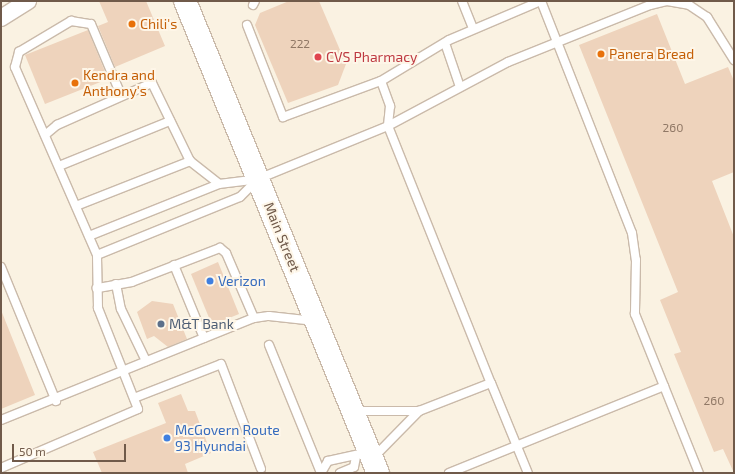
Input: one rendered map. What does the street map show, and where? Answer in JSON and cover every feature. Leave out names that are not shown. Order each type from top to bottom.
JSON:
[{"type":"main road","name":"Main Street","points":[[185,1],[353,411],[369,460]]},
{"type":"street","points":[[1,18],[28,1]]},
{"type":"lane","points":[[462,1],[473,28]]},
{"type":"lane","points":[[247,25],[283,118],[381,81],[473,28],[541,1],[632,233],[636,260],[634,310],[699,473]]},
{"type":"lane","points":[[89,236],[218,184],[258,179],[388,126],[460,87],[556,42],[653,4],[675,2],[692,7],[707,17],[734,60]]},
{"type":"lane","points":[[1,468],[138,409],[98,308],[97,255],[46,135],[14,67],[20,50],[71,21],[91,24],[121,95]]},
{"type":"lane","points":[[445,43],[460,87]]},
{"type":"lane","points":[[381,81],[390,106],[388,126],[528,473]]},
{"type":"lane","points":[[46,135],[57,125],[117,100],[121,95],[152,82],[190,161],[218,184]]},
{"type":"lane","points":[[59,166],[170,121]]},
{"type":"lane","points":[[76,206],[190,161]]},
{"type":"lane","points":[[97,255],[240,197],[258,179]]},
{"type":"lane","points":[[97,288],[116,284],[174,265],[216,248],[223,249],[254,318]]},
{"type":"lane","points":[[174,265],[204,338]]},
{"type":"lane","points":[[1,267],[56,401]]},
{"type":"lane","points":[[116,284],[121,310],[146,361]]},
{"type":"lane","points":[[1,420],[56,401],[146,361],[254,318],[269,316],[316,322]]},
{"type":"lane","points":[[269,345],[321,473]]},
{"type":"lane","points":[[134,398],[221,364],[262,471],[252,473]]},
{"type":"lane","points":[[353,411],[419,411],[491,383]]},
{"type":"lane","points":[[449,473],[664,386]]},
{"type":"lane","points":[[340,473],[369,460],[419,411]]},
{"type":"lane","points":[[321,473],[328,461],[348,454],[369,460]]},
{"type":"building","name":"Chili's","points":[[99,1],[146,1],[165,46],[115,67],[98,26],[108,22]]},
{"type":"building","name":"CVS Pharmacy","points":[[289,1],[319,1],[346,64],[338,85],[288,103],[255,25],[260,13]]},
{"type":"building","points":[[657,14],[685,84],[728,67],[734,81],[734,172],[712,181],[734,237],[734,473],[723,449],[714,452],[674,354],[681,352],[660,300],[678,292],[579,45]]},
{"type":"building","points":[[88,30],[108,79],[45,104],[25,55]]},
{"type":"building","points":[[218,262],[239,314],[212,325],[191,274]]},
{"type":"building","name":"M&T Bank","points":[[152,301],[173,304],[187,339],[168,347],[154,336],[147,339],[137,312]]},
{"type":"building","points":[[1,310],[35,395],[1,409]]},
{"type":"building","name":"McGovern Route 93 Hyundai","points":[[181,394],[188,411],[195,411],[211,453],[185,464],[188,473],[102,473],[93,452],[166,423],[158,403]]},
{"type":"place","name":"Chili's","points":[[132,24]]},
{"type":"place","name":"Panera Bread","points":[[601,54]]},
{"type":"place","name":"CVS Pharmacy","points":[[318,57]]},
{"type":"place","name":"Kendra and Anthony's","points":[[75,83]]},
{"type":"place","name":"Verizon","points":[[210,281]]},
{"type":"place","name":"M&T Bank","points":[[161,324]]},
{"type":"place","name":"McGovern Route 93 Hyundai","points":[[167,438]]}]
